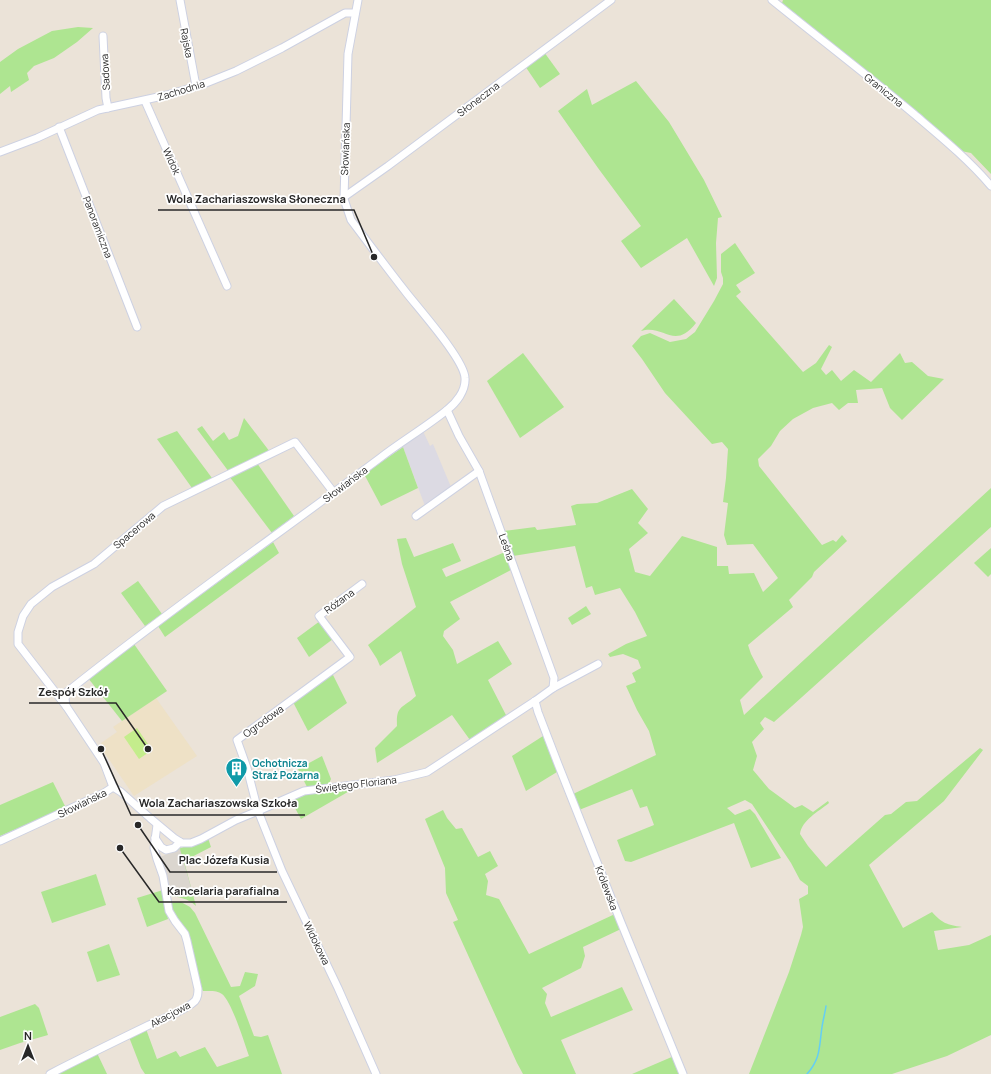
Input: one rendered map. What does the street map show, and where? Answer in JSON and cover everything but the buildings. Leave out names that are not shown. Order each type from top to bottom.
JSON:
[{"type":"street","name":"Rajska","points":[[180,0],[196,86]]},
{"type":"street","name":"Słowiańska","points":[[0,841],[104,794],[113,787],[104,763],[66,706],[67,692],[107,660],[397,445],[447,410],[460,397],[466,379],[461,364],[445,341],[351,220],[344,197],[348,54],[354,13],[358,0]]},
{"type":"street","name":"Słoneczna","points":[[344,197],[388,166],[563,34],[612,0]]},
{"type":"street","name":"Graniczna","points":[[772,0],[882,87],[966,158],[991,186]]},
{"type":"street","name":"Zachodnia","points":[[0,152],[21,145],[89,113],[196,86],[236,71],[258,61],[345,13],[354,13]]},
{"type":"street","name":"Sadowa","points":[[103,36],[106,98],[108,108]]},
{"type":"street","name":"Widok","points":[[145,100],[228,286]]},
{"type":"street","name":"Panoramiczna","points":[[59,127],[137,327]]},
{"type":"street","name":"Leśna","points":[[447,410],[478,471],[554,678],[553,688]]},
{"type":"street","name":"Spacerowa","points":[[66,706],[18,644],[18,632],[23,616],[31,604],[52,587],[94,564],[163,506],[295,442],[334,493]]},
{"type":"street","points":[[416,516],[478,471]]},
{"type":"street","name":"Różana","points":[[350,657],[319,616],[362,584]]},
{"type":"street","name":"Ogrodowa","points":[[258,811],[247,768],[237,740],[350,657]]},
{"type":"street","name":"Świętego Floriana","points":[[180,842],[186,843],[201,839],[236,820],[304,791],[394,780],[427,772],[553,688],[598,664]]},
{"type":"street","name":"Królewska","points":[[535,701],[558,764],[683,1074]]},
{"type":"street","points":[[113,787],[121,792],[180,842],[174,848],[156,856]]},
{"type":"street","name":"Widokowa","points":[[258,811],[282,871],[338,988],[376,1074]]},
{"type":"street","name":"Akacjowa","points":[[50,1074],[167,1017],[192,1003],[197,998],[198,989],[189,947],[185,934],[174,921],[169,911],[163,876],[154,848],[157,824]]},
{"type":"street","points":[[156,838],[163,849],[170,850]]},
{"type":"shaded area","points":[[423,431],[430,446],[433,444],[451,487],[425,506],[403,447]]},
{"type":"shaded area","points":[[156,698],[197,756],[134,796],[104,752],[101,743],[117,732],[113,727]]},
{"type":"shaded area","points":[[180,849],[193,894],[183,897],[168,896],[160,857]]},
{"type":"green space","points":[[783,0],[991,0],[991,174],[971,153],[961,151],[884,85],[782,3]]},
{"type":"green space","points":[[78,27],[93,28],[77,42],[54,58],[34,66],[27,73],[29,80],[11,92],[10,86],[0,94],[0,62],[18,49],[52,31]]},
{"type":"green space","points":[[544,52],[560,74],[540,88],[525,66]]},
{"type":"green space","points":[[636,81],[669,122],[704,180],[722,217],[718,218],[716,243],[717,278],[714,286],[687,238],[641,268],[621,241],[641,226],[558,111],[587,89],[592,105]]},
{"type":"green space","points":[[735,243],[755,273],[736,285],[741,292],[736,296],[803,372],[816,363],[829,345],[832,347],[821,369],[826,375],[832,370],[841,381],[854,370],[871,382],[900,353],[905,363],[912,362],[928,376],[944,379],[902,420],[890,408],[882,388],[856,390],[858,403],[848,403],[839,410],[832,403],[813,408],[793,419],[780,431],[771,446],[758,459],[759,466],[822,545],[833,540],[836,542],[842,535],[847,541],[814,572],[812,577],[789,600],[793,607],[748,645],[763,677],[740,700],[744,715],[991,488],[991,527],[774,722],[765,717],[760,723],[764,729],[752,742],[757,756],[753,770],[769,789],[795,808],[802,805],[813,812],[828,801],[829,803],[807,820],[801,829],[800,834],[826,867],[885,815],[891,814],[906,802],[917,801],[980,748],[983,750],[944,801],[869,865],[903,928],[932,912],[945,923],[962,927],[934,931],[938,950],[969,945],[991,935],[991,1035],[947,1056],[892,1074],[749,1074],[789,972],[801,935],[803,927],[799,899],[808,894],[808,886],[800,880],[791,863],[752,804],[745,800],[727,808],[735,815],[750,809],[755,814],[781,858],[751,868],[734,823],[631,862],[625,861],[617,840],[654,825],[647,806],[640,808],[632,789],[579,810],[573,794],[656,755],[649,731],[626,686],[636,682],[632,673],[641,668],[638,660],[623,654],[610,657],[608,654],[626,644],[647,636],[635,612],[620,588],[595,595],[592,586],[586,588],[575,546],[513,556],[503,531],[535,527],[537,530],[576,525],[571,506],[577,504],[597,503],[632,489],[648,509],[638,523],[648,533],[629,549],[635,572],[650,576],[682,536],[717,547],[717,566],[728,566],[729,574],[754,573],[763,592],[778,578],[753,544],[727,545],[724,535],[728,503],[723,502],[728,449],[722,442],[712,444],[665,393],[632,346],[641,336],[650,333],[670,342],[686,339],[695,332],[723,284],[721,254]]},
{"type":"green space","points":[[674,299],[696,323],[688,331],[681,335],[675,336],[656,331],[641,331]]},
{"type":"green space","points":[[523,353],[564,407],[520,438],[487,381]]},
{"type":"green space","points":[[244,418],[270,452],[229,472],[197,429],[202,426],[213,441],[224,432],[229,440],[238,436]]},
{"type":"green space","points":[[177,431],[212,478],[192,488],[157,439]]},
{"type":"green space","points":[[403,447],[418,488],[381,506],[364,474]]},
{"type":"green space","points":[[257,463],[294,516],[272,533],[229,476]]},
{"type":"green space","points":[[406,538],[414,557],[453,543],[461,561],[442,569],[446,577],[505,552],[511,570],[450,602],[460,619],[444,631],[443,636],[453,650],[457,664],[498,641],[512,664],[488,680],[507,717],[470,740],[452,715],[377,763],[375,748],[397,726],[398,714],[401,708],[416,696],[401,651],[380,666],[368,645],[416,607],[402,564],[397,539]]},
{"type":"green space","points":[[273,542],[279,553],[165,637],[158,626]]},
{"type":"green space","points":[[991,548],[991,574],[988,577],[974,563]]},
{"type":"green space","points":[[138,581],[162,614],[145,626],[121,593]]},
{"type":"green space","points":[[586,606],[591,614],[572,625],[568,618]]},
{"type":"green space","points":[[320,621],[333,639],[309,657],[297,638]]},
{"type":"green space","points":[[134,644],[167,691],[122,721],[88,678]]},
{"type":"green space","points":[[332,673],[347,703],[308,731],[293,702]]},
{"type":"green space","points":[[137,728],[152,750],[139,759],[124,737]]},
{"type":"green space","points":[[543,736],[557,772],[526,791],[512,756]]},
{"type":"green space","points":[[322,756],[331,779],[329,784],[307,787],[298,769]]},
{"type":"green space","points":[[53,782],[66,808],[0,836],[0,805]]},
{"type":"green space","points":[[352,786],[353,789],[301,819],[290,799],[305,794]]},
{"type":"green space","points":[[443,810],[447,818],[456,829],[462,828],[478,857],[490,851],[498,866],[485,874],[488,881],[486,895],[499,899],[529,954],[615,914],[621,929],[583,947],[585,956],[581,968],[542,988],[547,994],[545,1003],[551,1017],[622,987],[633,1010],[561,1040],[576,1074],[523,1074],[517,1063],[453,922],[458,920],[446,893],[445,868],[425,819]]},
{"type":"green space","points":[[208,838],[211,847],[184,861],[196,906],[183,898],[168,896],[170,852]]},
{"type":"green space","points":[[96,874],[106,905],[52,923],[41,892]]},
{"type":"green space","points":[[163,890],[168,919],[147,927],[137,898]]},
{"type":"green space","points":[[181,902],[190,907],[195,913],[231,987],[240,986],[245,972],[258,974],[255,986],[239,996],[254,1036],[261,1037],[268,1035],[282,1074],[145,1074],[141,1068],[129,1037],[146,1029],[157,1059],[176,1051],[180,1057],[205,1047],[217,1067],[249,1056],[226,998],[218,992],[203,991],[200,985],[191,941],[186,930],[176,917],[170,903]]},
{"type":"green space","points":[[109,944],[120,975],[97,982],[87,952]]},
{"type":"green space","points":[[35,1004],[39,1008],[48,1035],[0,1050],[0,1017]]},
{"type":"green space","points":[[97,1053],[107,1074],[56,1074]]},
{"type":"green space","points":[[674,1056],[680,1074],[632,1074]]},
{"type":"waterway","points":[[807,1074],[815,1063],[819,1052],[822,1024],[826,1006]]},
{"type":"place","name":"Wola Zachariaszowska Słoneczna","points":[[374,257]]},
{"type":"place","name":"Wola Zachariaszowska Szkoła","points":[[101,749]]},
{"type":"place","name":"Zespół Szkół","points":[[148,749]]},
{"type":"place","name":"Ochotnicza Straż Pożarna","points":[[236,788]]},
{"type":"place","name":"Plac Józefa Kusia","points":[[138,825]]},
{"type":"place","name":"Kancelaria parafialna","points":[[120,848]]}]
